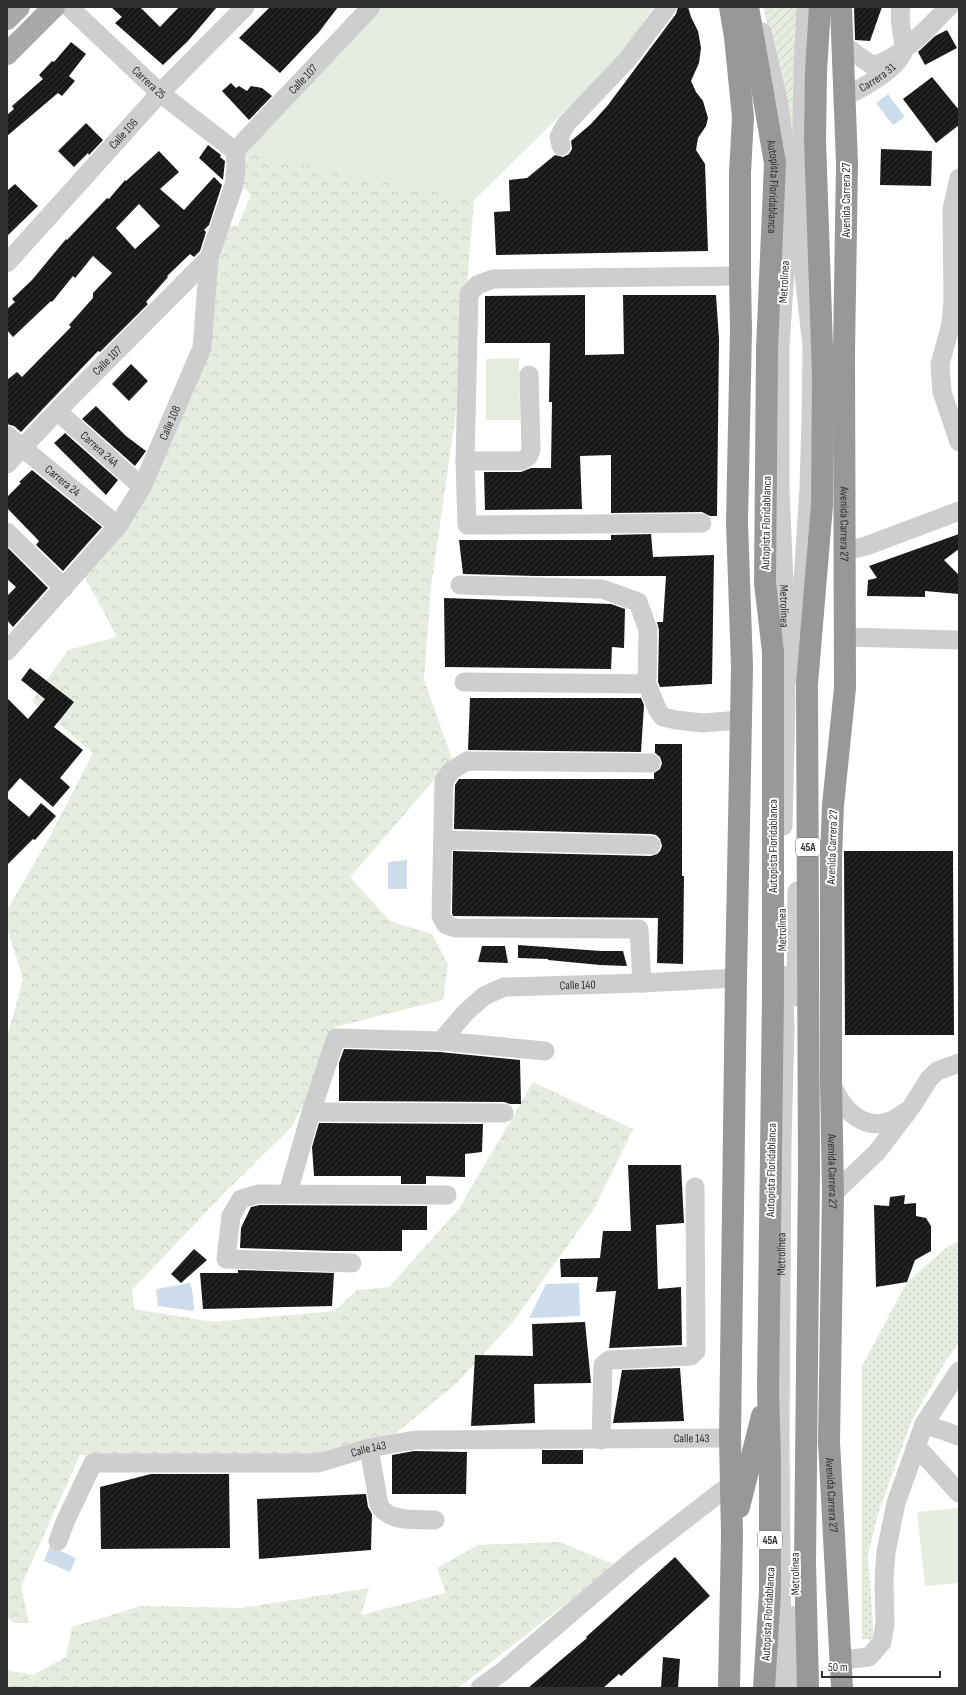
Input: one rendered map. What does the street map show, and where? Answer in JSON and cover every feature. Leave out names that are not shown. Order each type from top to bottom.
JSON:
[{"type":"highway","points":[[729,1688],[732,1535],[730,1438],[742,667],[737,522],[742,329],[740,276],[740,173],[743,117],[735,37],[730,7]]},
{"type":"highway","name":"Autopista Floridablanca","points":[[748,7],[775,163],[767,350],[765,582],[773,652],[773,1003],[768,1391],[770,1459],[770,1592],[764,1688]]},
{"type":"highway","name":"45A","points":[[808,1688],[805,1562],[809,1172],[807,684],[822,505],[823,376],[815,140],[816,72],[820,7]]},
{"type":"highway","name":"Avenida Carrera 27","points":[[841,7],[847,162],[844,352],[845,637],[844,688],[833,805],[831,858],[831,1082],[833,1194],[829,1442],[842,1660],[842,1688]]},
{"type":"highway","points":[[742,329],[754,246],[775,163]]},
{"type":"highway","points":[[820,291],[834,335],[844,352]]},
{"type":"highway","points":[[732,1535],[768,1391]]},
{"type":"main road","points":[[7,19],[19,7]]},
{"type":"main road","points":[[9,53],[54,7]]},
{"type":"street","name":"Carrera 25","points":[[69,7],[160,93],[235,151]]},
{"type":"street","name":"Calle 106","points":[[7,264],[160,93],[244,7]]},
{"type":"street","name":"Calle 107","points":[[235,151],[371,7]]},
{"type":"street","points":[[561,146],[559,137],[566,124],[627,60],[667,7]]},
{"type":"street","name":"Metrolínea","points":[[756,7],[778,100],[788,169],[785,272],[780,345],[780,489],[784,582],[786,705],[781,913],[785,1028],[782,1143],[780,1430],[782,1661],[780,1688]]},
{"type":"street","name":"Metrolínea","points":[[795,1688],[796,1630],[793,1457],[795,1029],[798,861],[797,675],[809,488],[812,346],[803,266],[801,187],[803,69],[806,7]]},
{"type":"street","name":"Carrera 31","points":[[844,98],[883,74],[894,65],[904,50],[901,7]]},
{"type":"street","points":[[904,50],[949,7]]},
{"type":"street","name":"Carrera 31","points":[[842,44],[873,66],[883,63],[904,50]]},
{"type":"street","name":"Calle 108","points":[[7,651],[118,526],[142,487],[202,348],[209,258],[234,185],[236,167],[235,151]]},
{"type":"street","points":[[959,178],[952,209],[956,301],[940,364],[942,392],[959,442]]},
{"type":"street","name":"Calle 107","points":[[7,464],[57,411],[209,258]]},
{"type":"street","points":[[702,523],[467,524],[465,461],[469,294],[477,285],[493,279],[740,276]]},
{"type":"street","points":[[465,461],[521,461],[528,457],[531,450],[529,375]]},
{"type":"street","name":"Carrera 24A","points":[[57,411],[142,487]]},
{"type":"street","name":"Carrera 24","points":[[7,435],[118,526]]},
{"type":"street","points":[[845,551],[866,546],[959,511]]},
{"type":"street","points":[[7,532],[64,588]]},
{"type":"street","points":[[460,585],[602,589],[638,602],[648,630],[647,684],[658,711],[663,717],[703,723],[740,720]]},
{"type":"street","points":[[845,637],[959,640]]},
{"type":"street","points":[[464,682],[647,684]]},
{"type":"street","points":[[642,983],[639,929],[456,928],[446,925],[441,916],[444,781],[451,771],[467,760],[651,764]]},
{"type":"street","points":[[442,840],[651,845]]},
{"type":"street","name":"Calle 140","points":[[442,1041],[465,1013],[484,996],[504,987],[642,983],[736,978]]},
{"type":"street","points":[[288,1193],[311,1112],[336,1038],[442,1041],[545,1051]]},
{"type":"street","points":[[833,1194],[877,1152],[912,1106],[929,1079],[937,1071],[959,1063]]},
{"type":"street","points":[[831,1082],[836,1096],[844,1106],[852,1115],[863,1122],[875,1124],[886,1122],[898,1118],[912,1106]]},
{"type":"street","points":[[311,1112],[504,1113]]},
{"type":"street","points":[[601,1440],[603,1365],[608,1360],[690,1356],[696,1350],[695,1187]]},
{"type":"street","points":[[352,1263],[226,1259],[231,1216],[242,1199],[258,1194],[447,1195]]},
{"type":"street","points":[[842,1660],[869,1657],[882,1642],[885,1623],[884,1580],[886,1552],[896,1503],[924,1424],[959,1371]]},
{"type":"street","points":[[924,1424],[959,1436]]},
{"type":"street","name":"Calle 143","points":[[58,1541],[65,1522],[93,1464],[318,1463],[369,1448],[415,1440],[730,1438]]},
{"type":"street","points":[[916,1446],[959,1493]]},
{"type":"street","points":[[369,1448],[379,1505],[383,1512],[394,1517],[436,1520]]},
{"type":"street","points":[[480,1688],[502,1672],[634,1560],[732,1484]]},
{"type":"green space","points":[[377,7],[653,7],[621,55],[474,200],[241,152]]},
{"type":"green space","points":[[653,7],[621,55],[474,200],[457,405],[431,587],[424,679],[452,759],[350,877],[390,921],[432,934],[448,964],[443,1000],[335,1027],[331,1051],[291,1128],[226,1191],[132,1290],[134,1309],[213,1322],[334,1311],[357,1290],[389,1287],[458,1210],[533,1082],[633,1129],[594,1209],[512,1323],[456,1384],[391,1437],[307,1458],[80,1455],[21,1586],[29,1623],[14,1623],[7,1617],[7,1038],[23,979],[7,928],[7,910],[49,838],[93,753],[32,701],[68,650],[117,637],[85,577],[205,348],[212,268],[226,227],[238,225],[251,195],[240,184],[241,152]]},
{"type":"green space","points":[[763,7],[801,7],[797,153]]},
{"type":"green space","points":[[519,358],[520,420],[486,420],[486,359]]},
{"type":"green space","points":[[959,1241],[959,1343],[945,1362],[911,1422],[879,1511],[868,1554],[874,1640],[862,1639],[862,1366],[907,1282],[946,1248]]},
{"type":"green space","points":[[959,1508],[959,1583],[925,1586],[917,1512]]},
{"type":"green space","points":[[560,1542],[613,1564],[599,1578],[458,1688],[7,1688],[7,1670],[33,1675],[66,1657],[72,1627],[141,1606],[241,1608],[369,1588],[361,1615],[446,1593],[437,1568],[478,1545]]},
{"type":"water","points":[[888,94],[905,117],[893,125],[876,103]]},
{"type":"water","points":[[407,860],[407,889],[388,889],[388,862]]},
{"type":"water","points":[[190,1283],[193,1295],[194,1311],[158,1306],[156,1289]]},
{"type":"water","points":[[579,1283],[580,1316],[529,1318],[546,1284]]},
{"type":"water","points":[[50,1546],[76,1558],[70,1572],[44,1561]]},
{"type":"building","points":[[111,7],[140,7],[160,27],[179,7],[217,7],[188,41],[163,65],[115,23],[122,17]]},
{"type":"building","points":[[270,7],[338,7],[319,32],[280,73],[239,38]]},
{"type":"building","points":[[678,7],[688,7],[698,31],[701,48],[699,63],[691,81],[696,92],[703,101],[708,118],[706,126],[698,138],[696,150],[705,164],[708,251],[496,255],[494,212],[510,211],[509,180],[527,178],[555,155],[563,157],[569,154],[572,149],[571,141],[591,124],[608,105],[676,14]]},
{"type":"building","points":[[854,7],[882,7],[870,41],[855,40]]},
{"type":"building","points":[[947,30],[957,48],[925,65],[918,52],[935,36]]},
{"type":"building","points":[[71,42],[86,54],[69,76],[75,81],[62,96],[58,93],[7,136],[7,115],[14,109],[12,106],[43,79],[39,75],[52,61],[54,62]]},
{"type":"building","points":[[932,77],[959,110],[959,125],[936,143],[903,99]]},
{"type":"building","points":[[231,83],[236,88],[239,86],[247,91],[251,86],[262,88],[272,96],[249,120],[222,91]]},
{"type":"building","points":[[86,123],[103,140],[89,155],[88,153],[74,167],[58,151]]},
{"type":"building","points":[[208,145],[221,155],[220,157],[225,161],[223,180],[199,158]]},
{"type":"building","points":[[881,149],[932,151],[931,186],[880,185]]},
{"type":"building","points":[[159,151],[179,172],[160,189],[184,210],[214,177],[222,185],[209,225],[204,230],[206,232],[200,251],[194,257],[190,254],[167,276],[168,277],[146,302],[148,304],[100,352],[98,351],[21,432],[14,426],[7,424],[7,380],[17,372],[22,377],[71,327],[69,325],[93,298],[93,293],[112,273],[93,256],[75,278],[73,276],[52,302],[51,301],[13,337],[7,330],[7,309],[15,302],[12,299],[32,280],[66,239],[67,240],[107,198],[109,199],[125,180],[126,181]],"holes":[[[139,204],[160,226],[135,249],[116,228]]]},
{"type":"building","points":[[15,184],[38,206],[7,236],[7,191]]},
{"type":"building","points":[[585,295],[585,355],[624,354],[623,295],[716,295],[719,339],[717,516],[710,516],[702,512],[611,513],[611,455],[580,456],[582,509],[485,510],[484,472],[521,472],[531,468],[551,468],[552,402],[549,402],[550,343],[485,343],[485,296]]},
{"type":"building","points":[[131,364],[148,381],[129,401],[112,384]]},
{"type":"building","points":[[96,406],[126,436],[146,451],[135,466],[82,419]]},
{"type":"building","points":[[65,433],[118,480],[106,495],[54,443]]},
{"type":"building","points":[[32,470],[102,527],[63,571],[36,545],[39,541],[7,508],[7,497],[21,483],[19,482]]},
{"type":"building","points":[[651,534],[653,557],[714,555],[712,684],[660,687],[658,682],[659,630],[657,622],[663,622],[666,576],[536,576],[463,574],[459,540],[611,540],[611,535]]},
{"type":"building","points":[[959,534],[959,549],[944,560],[959,575],[959,594],[925,591],[925,597],[867,596],[868,580],[877,578],[869,566]]},
{"type":"building","points":[[7,547],[48,588],[13,627],[7,620],[7,596],[16,587],[7,579]]},
{"type":"building","points":[[444,598],[611,604],[625,609],[624,648],[612,647],[611,669],[445,667]]},
{"type":"building","points":[[30,668],[74,702],[54,727],[83,750],[60,778],[70,787],[53,807],[20,778],[7,793],[7,698],[28,719],[45,699],[21,680]]},
{"type":"building","points":[[470,698],[641,698],[644,705],[641,752],[468,750]]},
{"type":"building","points":[[655,744],[682,744],[682,876],[684,876],[683,964],[657,963],[658,918],[453,916],[453,851],[651,856],[657,854],[662,846],[660,839],[656,835],[651,834],[454,829],[455,785],[459,779],[654,779],[654,773],[660,769],[662,763],[660,757],[655,753]]},
{"type":"building","points":[[7,798],[29,817],[41,803],[56,816],[35,840],[33,839],[7,865]]},
{"type":"building","points":[[844,851],[953,851],[954,1035],[845,1035]]},
{"type":"building","points":[[518,945],[601,951],[623,951],[627,966],[518,958]]},
{"type":"building","points":[[482,946],[505,946],[508,963],[478,962]]},
{"type":"building","points":[[344,1049],[440,1052],[520,1060],[521,1104],[510,1104],[504,1102],[339,1101],[339,1063]]},
{"type":"building","points":[[319,1123],[483,1124],[482,1152],[465,1154],[465,1177],[426,1176],[426,1184],[401,1184],[401,1176],[314,1176],[312,1147]]},
{"type":"building","points":[[628,1165],[681,1165],[684,1223],[656,1225],[658,1289],[681,1287],[682,1345],[609,1348],[616,1291],[596,1292],[598,1277],[561,1277],[560,1259],[600,1258],[603,1231],[631,1231]]},
{"type":"building","points":[[905,1195],[904,1204],[916,1203],[916,1216],[926,1218],[931,1226],[931,1251],[915,1260],[907,1282],[876,1287],[874,1205],[889,1206],[890,1197]]},
{"type":"building","points":[[260,1205],[427,1206],[427,1230],[402,1230],[402,1251],[335,1251],[240,1248],[241,1228],[251,1207]]},
{"type":"building","points":[[194,1249],[207,1260],[181,1283],[171,1274]]},
{"type":"building","points":[[238,1270],[334,1273],[332,1306],[203,1309],[200,1273],[238,1273]]},
{"type":"building","points":[[585,1322],[591,1383],[534,1384],[535,1423],[471,1426],[475,1355],[533,1356],[532,1324]]},
{"type":"building","points":[[680,1368],[684,1421],[613,1423],[622,1370]]},
{"type":"building","points":[[542,1450],[583,1450],[583,1464],[542,1464]]},
{"type":"building","points":[[414,1451],[467,1452],[466,1494],[392,1494],[392,1455]]},
{"type":"building","points":[[151,1474],[229,1474],[230,1548],[101,1549],[100,1487]]},
{"type":"building","points":[[366,1494],[368,1507],[372,1514],[371,1550],[259,1559],[257,1499]]},
{"type":"building","points":[[675,1557],[710,1596],[621,1676],[619,1674],[603,1688],[528,1688],[587,1638],[586,1637]]},
{"type":"building","points":[[663,1657],[680,1659],[678,1688],[661,1688]]}]
